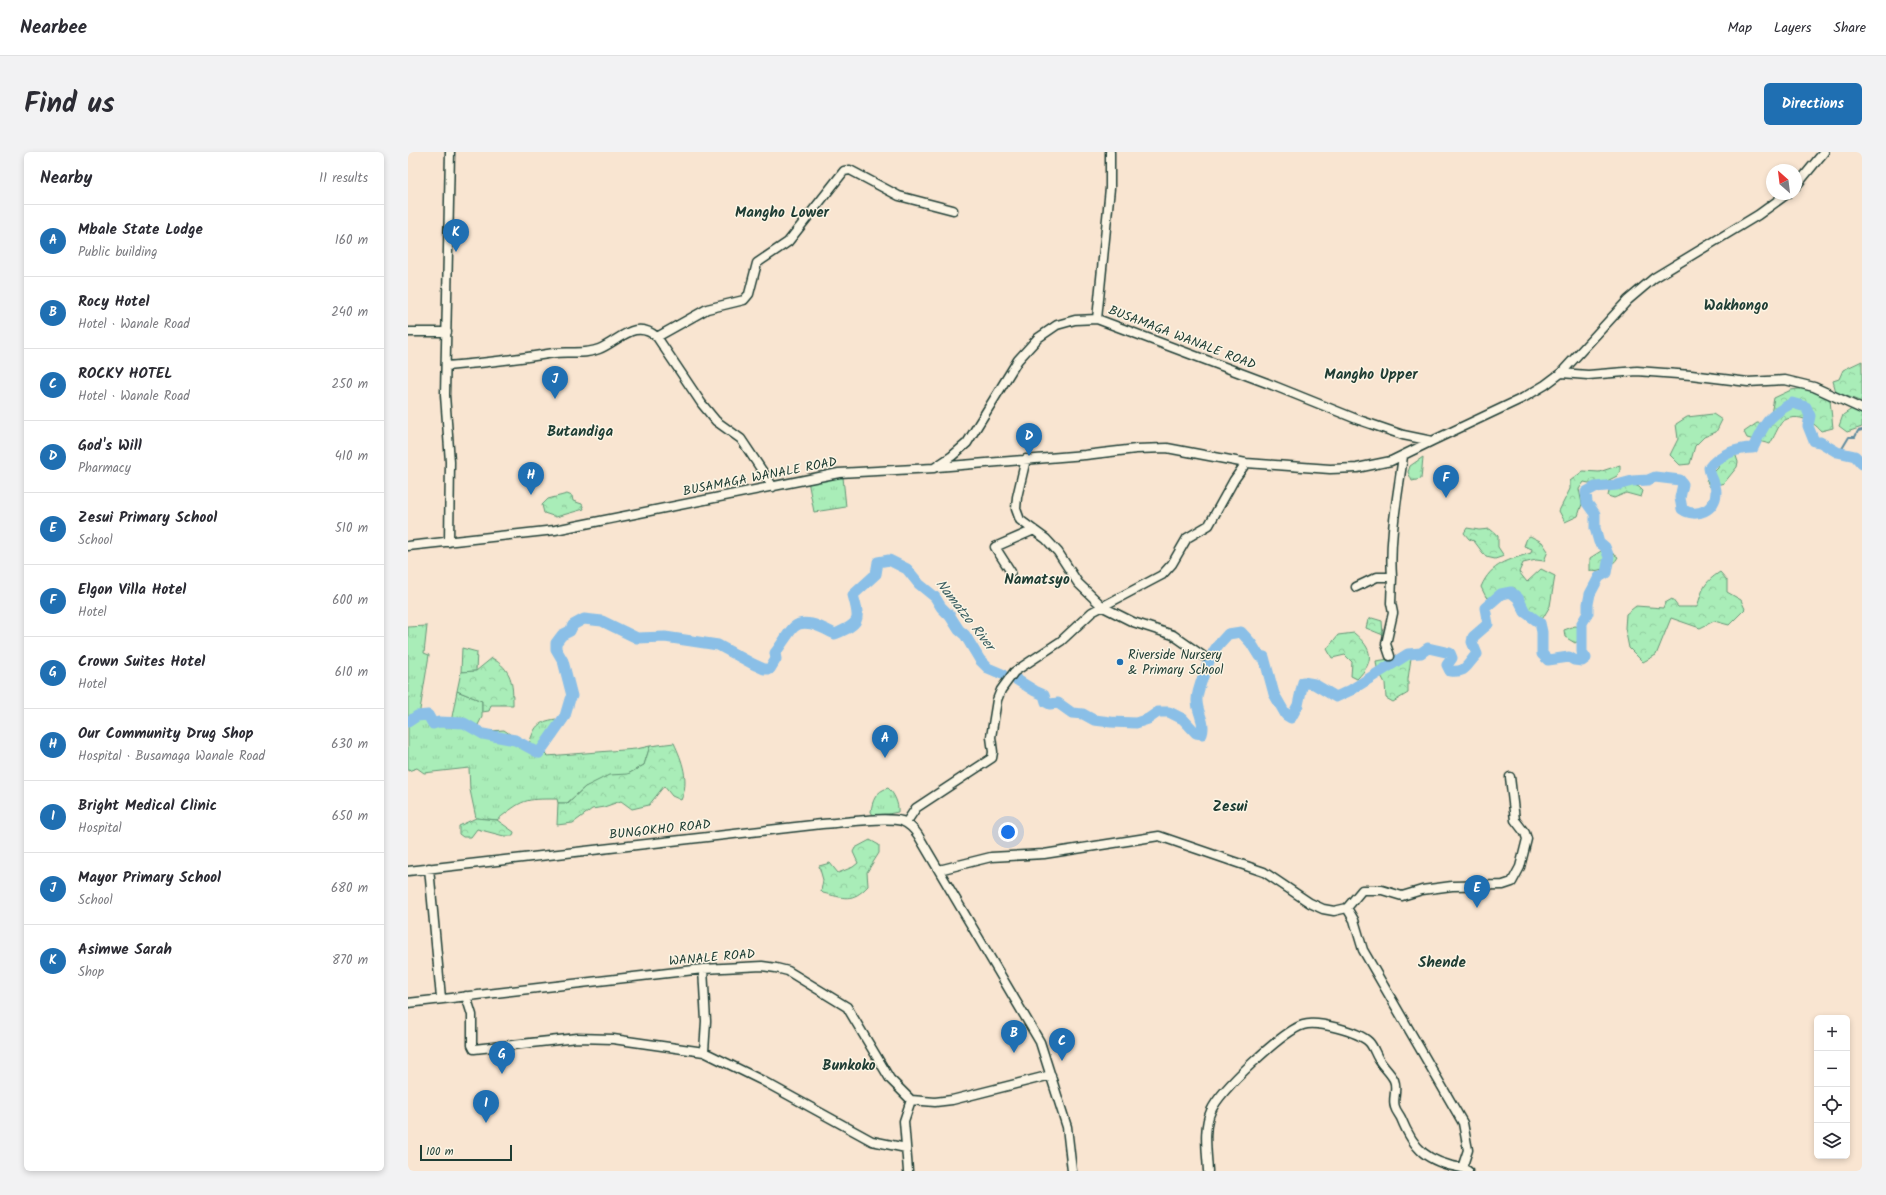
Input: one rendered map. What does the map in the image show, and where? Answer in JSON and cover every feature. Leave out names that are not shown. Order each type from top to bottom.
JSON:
[{"type":"street","points":[[449,542],[450,462],[445,395],[447,366],[450,152]]},
{"type":"street","points":[[1097,319],[1110,188],[1110,152]]},
{"type":"street","points":[[1802,179],[1824,152]]},
{"type":"street","points":[[656,337],[707,309],[744,300],[749,294],[757,262],[788,242],[798,232],[844,170],[850,170],[899,196],[953,210]]},
{"type":"street","points":[[934,468],[1136,449],[1167,448],[1246,463],[1330,468],[1357,468],[1381,464],[1403,456],[1523,398],[1561,373],[1628,300],[1654,278],[1758,215],[1779,200]]},
{"type":"street","name":"BUSAMAGA WANALE ROAD","points":[[408,546],[555,530],[840,473],[934,468],[952,456],[967,442],[1018,360],[1038,338],[1057,326],[1075,320],[1097,319],[1267,383],[1359,420],[1403,435],[1432,441]]},
{"type":"street","points":[[447,366],[532,358],[555,353],[588,352],[599,349],[627,333],[637,330],[649,331],[656,337],[716,422],[741,439],[773,487]]},
{"type":"street","points":[[408,332],[447,332]]},
{"type":"street","points":[[1561,373],[1588,375],[1637,371],[1692,375],[1748,382],[1785,380],[1814,387],[1862,409]]},
{"type":"street","points":[[1390,656],[1386,644],[1393,612],[1391,603],[1392,553],[1403,456]]},
{"type":"street","points":[[1026,459],[1017,497],[1016,509],[1020,520],[1054,548],[1078,582],[1103,607],[1133,622],[1173,635],[1203,656]]},
{"type":"street","points":[[1072,1171],[1069,1135],[1052,1074],[1035,1032],[939,870],[910,826],[916,808],[992,758],[993,752],[991,737],[998,695],[1014,672],[1048,651],[1066,637],[1084,619],[1103,607],[1147,584],[1167,570],[1187,538],[1209,525],[1234,480],[1246,463]]},
{"type":"street","points":[[1011,572],[995,547],[1034,530]]},
{"type":"street","points":[[1356,587],[1377,577],[1392,577]]},
{"type":"street","points":[[939,870],[992,857],[1069,851],[1159,836],[1264,872],[1310,903],[1323,909],[1334,911],[1347,908],[1362,890],[1382,890],[1402,896],[1425,890],[1452,886],[1504,886],[1512,882],[1520,867],[1527,839],[1525,833],[1515,820],[1510,777]]},
{"type":"street","name":"BUNGOKHO ROAD","points":[[408,871],[528,856],[822,824],[892,820],[910,826]]},
{"type":"street","points":[[429,868],[441,998]]},
{"type":"street","points":[[1208,1171],[1207,1127],[1210,1112],[1216,1100],[1236,1078],[1290,1032],[1301,1026],[1310,1024],[1333,1027],[1368,1041],[1379,1061],[1395,1081],[1395,1107],[1414,1144],[1420,1151],[1432,1159],[1465,1169],[1468,1150],[1462,1123],[1363,950],[1354,920],[1347,908]]},
{"type":"street","name":"WANALE ROAD","points":[[408,1003],[703,969],[762,966],[788,971],[839,1002],[851,1012],[893,1084],[911,1100]]},
{"type":"street","points":[[703,969],[706,1021],[704,1052]]},
{"type":"street","points":[[466,996],[472,1015],[472,1045],[474,1049],[584,1038],[613,1039],[704,1052],[761,1080],[872,1141],[906,1148]]},
{"type":"street","points":[[908,1171],[904,1121],[911,1100],[935,1102],[952,1100],[1052,1074]]},
{"type":"green space","points":[[1862,361],[1862,402],[1836,392],[1833,381],[1839,379],[1843,370]]},
{"type":"green space","points":[[1805,388],[1815,390],[1830,400],[1833,428],[1821,431],[1808,421],[1792,418],[1782,422],[1770,444],[1747,438],[1744,432],[1757,423],[1769,424],[1774,398],[1791,390]]},
{"type":"green space","points":[[1856,406],[1862,409],[1862,427],[1847,432],[1839,426],[1843,415]]},
{"type":"green space","points":[[1713,414],[1722,420],[1716,432],[1704,437],[1695,446],[1690,464],[1680,465],[1670,455],[1678,439],[1676,424],[1687,417]]},
{"type":"green space","points":[[1735,453],[1738,462],[1737,467],[1724,483],[1710,487],[1706,480],[1718,468],[1720,457]]},
{"type":"green space","points":[[1423,457],[1421,479],[1412,481],[1408,472],[1410,466]]},
{"type":"green space","points":[[1620,465],[1620,471],[1617,476],[1599,485],[1584,482],[1579,489],[1582,504],[1578,516],[1565,522],[1559,511],[1570,489],[1570,481],[1583,471],[1599,472]]},
{"type":"green space","points":[[843,477],[846,507],[814,512],[808,481]]},
{"type":"green space","points":[[1627,482],[1639,487],[1643,491],[1641,497],[1626,493],[1614,498],[1608,496],[1610,486]]},
{"type":"green space","points":[[567,494],[572,496],[573,501],[582,504],[584,509],[556,517],[544,513],[542,505],[548,499]]},
{"type":"green space","points":[[1467,528],[1479,530],[1490,529],[1498,536],[1498,547],[1504,556],[1495,559],[1486,557],[1474,541],[1469,539],[1464,533]]},
{"type":"green space","points":[[1530,536],[1542,542],[1548,551],[1544,561],[1536,560],[1523,563],[1519,572],[1527,582],[1541,569],[1555,576],[1550,606],[1540,623],[1525,612],[1518,598],[1511,592],[1501,594],[1492,599],[1486,597],[1481,587],[1485,579],[1495,568],[1508,561],[1531,553],[1532,549],[1524,546],[1527,538]]},
{"type":"green space","points":[[1601,551],[1612,553],[1618,557],[1610,566],[1606,568],[1590,571],[1590,558]]},
{"type":"green space","points":[[1720,572],[1727,580],[1727,592],[1741,600],[1745,609],[1729,625],[1714,621],[1700,628],[1671,618],[1656,655],[1643,662],[1629,648],[1625,628],[1626,614],[1636,606],[1663,608],[1665,603],[1672,599],[1678,607],[1697,607],[1704,587]]},
{"type":"green space","points":[[1372,618],[1382,621],[1383,635],[1366,628],[1368,620]]},
{"type":"green space","points":[[427,626],[424,653],[429,655],[420,710],[422,716],[428,715],[434,721],[451,722],[457,691],[482,701],[482,717],[477,727],[489,731],[504,730],[517,739],[529,744],[535,729],[541,723],[556,719],[557,736],[543,752],[547,756],[636,749],[650,746],[644,765],[628,774],[585,787],[567,803],[558,803],[557,799],[530,800],[519,804],[497,820],[476,818],[470,790],[469,768],[424,773],[417,768],[408,771],[408,627]]},
{"type":"green space","points":[[1575,626],[1580,627],[1582,639],[1575,643],[1565,637],[1564,630]]},
{"type":"green space","points":[[1354,633],[1365,644],[1369,655],[1367,666],[1357,679],[1351,676],[1352,662],[1345,655],[1332,658],[1327,649],[1338,635]]},
{"type":"green space","points":[[462,648],[477,652],[476,671],[461,672]]},
{"type":"green space","points":[[1403,654],[1411,658],[1408,693],[1393,702],[1386,698],[1385,683],[1377,668],[1376,661],[1389,659]]},
{"type":"green space","points":[[492,658],[504,667],[510,678],[513,690],[513,705],[491,705],[489,711],[482,712],[482,701],[457,691],[461,672],[476,671]]},
{"type":"green space","points":[[674,743],[680,756],[685,778],[684,793],[681,800],[672,796],[664,786],[649,805],[632,809],[621,801],[604,807],[592,809],[573,823],[557,825],[558,803],[568,803],[585,787],[609,775],[628,774],[644,765],[650,746]]},
{"type":"green space","points":[[888,788],[896,799],[898,812],[873,815],[871,812],[875,797],[880,791]]},
{"type":"green space","points":[[476,818],[497,820],[514,832],[513,836],[504,836],[477,829],[471,837],[463,837],[459,834],[459,826]]},
{"type":"green space","points":[[870,840],[879,845],[879,853],[867,872],[868,886],[857,895],[847,898],[823,893],[821,891],[823,880],[819,866],[830,863],[838,873],[853,867],[858,863],[853,852],[855,848]]},
{"type":"waterway","points":[[1014,678],[1044,695],[1046,702],[1050,704],[1058,703],[1072,713],[1083,714],[1094,720],[1136,723],[1148,719],[1158,712],[1169,712],[1183,719],[1196,733],[1202,734],[1203,725],[1198,710],[1197,697],[1206,668],[1214,651],[1228,634],[1241,632],[1251,643],[1259,656],[1264,657],[1274,694],[1286,715],[1291,718],[1298,705],[1303,682],[1314,684],[1336,697],[1351,690],[1408,654],[1421,653],[1428,648],[1450,653],[1452,658],[1447,665],[1450,671],[1460,671],[1466,667],[1477,654],[1472,642],[1473,637],[1488,624],[1485,608],[1501,594],[1511,592],[1518,598],[1525,612],[1540,623],[1542,632],[1542,654],[1548,660],[1569,657],[1574,660],[1582,661],[1586,658],[1582,652],[1582,623],[1588,613],[1590,594],[1599,577],[1606,573],[1609,557],[1605,547],[1599,542],[1595,528],[1595,514],[1587,503],[1586,492],[1595,487],[1648,480],[1655,477],[1680,480],[1683,484],[1680,498],[1682,509],[1693,513],[1704,511],[1713,504],[1715,498],[1715,486],[1709,468],[1713,463],[1728,453],[1740,449],[1753,448],[1768,421],[1777,412],[1792,403],[1806,407],[1810,416],[1808,426],[1814,441],[1820,442],[1837,452],[1855,456],[1862,464]]},
{"type":"waterway","points":[[1840,452],[1849,437],[1855,437],[1858,431],[1862,430]]},
{"type":"waterway","name":"Namatzo River","points":[[408,722],[417,716],[428,715],[433,724],[439,722],[464,723],[483,734],[515,740],[539,753],[565,716],[572,696],[563,661],[556,649],[556,643],[562,635],[570,631],[573,625],[584,619],[602,621],[637,638],[665,637],[718,645],[753,664],[764,669],[770,669],[776,659],[775,653],[792,629],[798,624],[804,623],[814,625],[835,634],[850,627],[856,620],[857,615],[853,595],[876,574],[878,562],[889,560],[907,569],[919,584],[935,597],[959,630],[965,635],[980,660],[988,668],[1002,674]]},
{"type":"place","name":"Asimwe Sarah","points":[[456,252]]},
{"type":"place","name":"Mayor Primary School","points":[[555,399]]},
{"type":"place","name":"God's Will","points":[[1029,456]]},
{"type":"place","name":"Our Community Drug Shop","points":[[531,495]]},
{"type":"place","name":"Elgon Villa Hotel","points":[[1446,498]]},
{"type":"place","name":"Riverside Nursery & Primary School","points":[[1120,662]]},
{"type":"place","name":"Mbale State Lodge","points":[[885,758]]},
{"type":"place","name":"Zesui Primary School","points":[[1477,908]]},
{"type":"place","name":"Rocy Hotel","points":[[1014,1053]]},
{"type":"place","name":"ROCKY HOTEL","points":[[1062,1061]]},
{"type":"place","name":"Crown Suites Hotel","points":[[502,1074]]},
{"type":"place","name":"Bright Medical Clinic","points":[[486,1123]]},
{"type":"district","name":"Mangho Lower","points":[[782,213]]},
{"type":"district","name":"Wakhongo","points":[[1736,306]]},
{"type":"district","name":"Mangho Upper","points":[[1371,375]]},
{"type":"district","name":"Butandiga","points":[[580,432]]},
{"type":"district","name":"Namatsyo","points":[[1037,580]]},
{"type":"district","name":"Zesui","points":[[1230,807]]},
{"type":"district","name":"Shende","points":[[1442,963]]},
{"type":"district","name":"Bunkoko","points":[[849,1066]]}]
